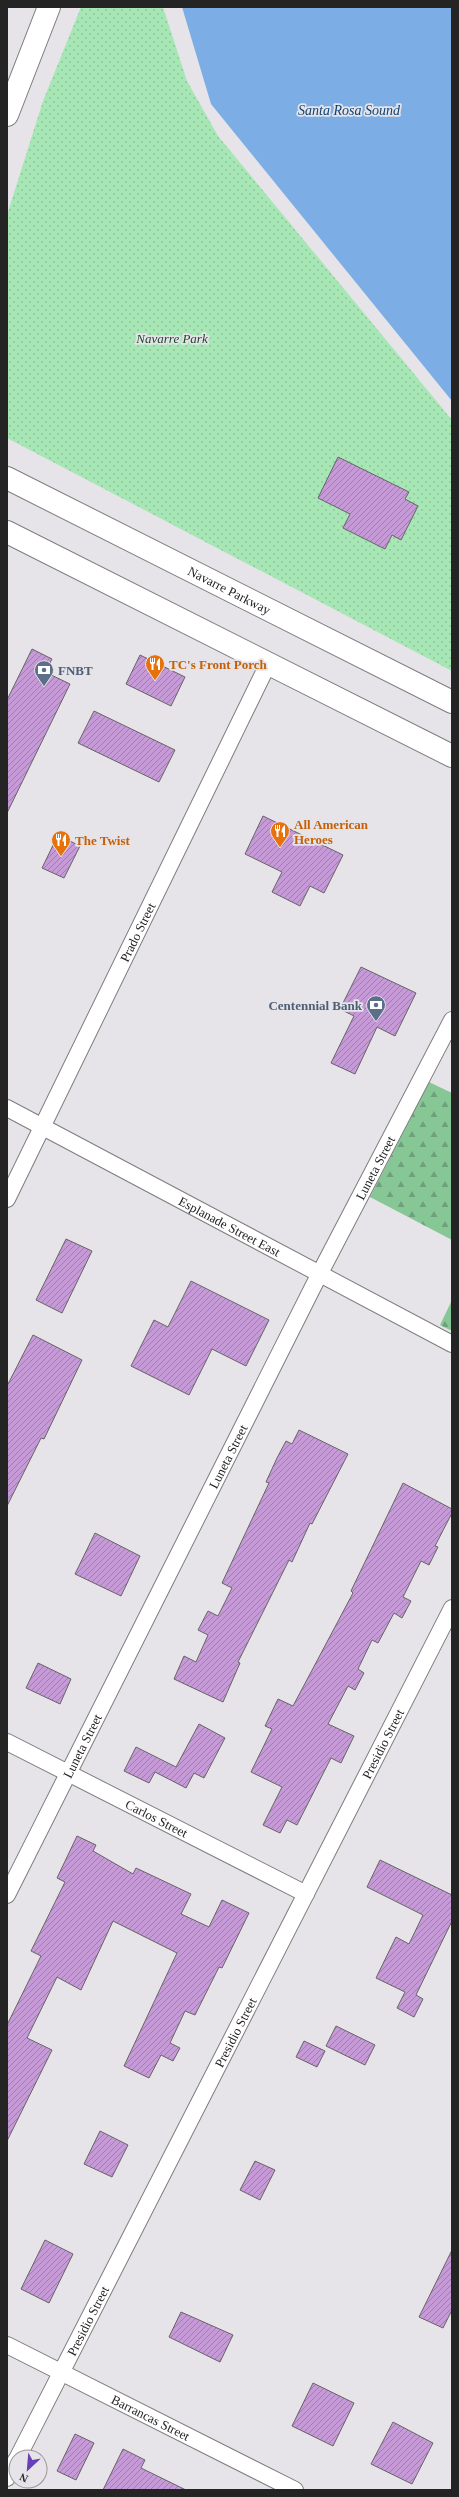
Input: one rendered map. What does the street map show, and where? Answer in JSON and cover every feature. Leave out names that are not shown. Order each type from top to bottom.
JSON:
[{"type":"main road","points":[[7,115],[49,7]]},
{"type":"main road","name":"Navarre Parkway","points":[[7,478],[452,702]]},
{"type":"main road","points":[[7,532],[452,756]]},
{"type":"street","name":"Prado Street","points":[[7,1199],[44,1127],[268,664]]},
{"type":"street","name":"Luneta Street","points":[[7,1895],[320,1273],[452,1020]]},
{"type":"street","name":"Esplanade Street East","points":[[7,1108],[452,1344]]},
{"type":"street","name":"Presidio Street","points":[[22,2449],[452,1608]]},
{"type":"street","name":"Carlos Street","points":[[7,1742],[306,1894]]},
{"type":"street","name":"Barrancas Street","points":[[7,2345],[295,2490]]},
{"type":"green space","name":"Navarre Park","points":[[81,7],[163,7],[187,81],[218,136],[452,420],[452,671],[7,438],[7,215],[43,101]]},
{"type":"green space","points":[[429,1082],[452,1093],[452,1240],[370,1197]]},
{"type":"green space","points":[[452,1300],[452,1331],[440,1325]]},
{"type":"water","name":"Santa Rosa Sound","points":[[182,7],[452,7],[452,401],[211,104]]},
{"type":"building","points":[[338,457],[409,492],[405,499],[418,506],[401,540],[392,535],[385,549],[343,528],[350,514],[318,498]]},
{"type":"building","points":[[32,649],[52,659],[45,672],[70,684],[7,813],[7,700]]},
{"type":"building","name":"TC's Front Porch","points":[[140,655],[185,677],[171,706],[126,684]]},
{"type":"building","points":[[94,711],[175,750],[159,782],[78,743]]},
{"type":"building","points":[[263,816],[343,855],[324,893],[310,886],[300,906],[272,892],[282,872],[245,854]]},
{"type":"building","name":"The Twist","points":[[58,835],[80,846],[64,878],[42,868]]},
{"type":"building","name":"Centennial Bank","points":[[361,967],[416,993],[395,1036],[377,1027],[355,1074],[331,1063],[354,1016],[340,1009]]},
{"type":"building","points":[[66,1239],[92,1251],[62,1313],[36,1300]]},
{"type":"building","points":[[191,1281],[269,1320],[246,1366],[212,1349],[189,1395],[131,1366],[154,1320],[168,1327]]},
{"type":"building","points":[[33,1335],[82,1360],[44,1439],[41,1438],[7,1506],[7,1386]]},
{"type":"building","points":[[299,1430],[348,1454],[312,1524],[310,1523],[292,1562],[289,1560],[238,1662],[240,1663],[223,1702],[174,1679],[184,1656],[196,1662],[208,1635],[198,1630],[208,1611],[218,1616],[232,1588],[222,1583],[269,1483],[266,1482],[277,1458],[286,1441],[292,1444]]},
{"type":"building","points":[[403,1483],[452,1509],[452,1513],[435,1546],[438,1547],[429,1565],[421,1561],[403,1597],[411,1601],[402,1618],[394,1613],[378,1643],[372,1640],[358,1669],[364,1673],[355,1690],[348,1686],[328,1724],[354,1736],[341,1763],[331,1758],[297,1825],[287,1820],[280,1833],[263,1825],[282,1787],[251,1772],[272,1729],[265,1726],[278,1699],[293,1706],[353,1593],[351,1591]]},
{"type":"building","points":[[95,1533],[140,1556],[121,1596],[75,1574]]},
{"type":"building","points":[[38,1663],[71,1679],[60,1704],[26,1688]]},
{"type":"building","points":[[199,1724],[225,1738],[204,1778],[194,1773],[186,1788],[155,1772],[149,1783],[124,1771],[136,1747],[176,1767]]},
{"type":"building","points":[[77,1836],[96,1845],[93,1851],[133,1874],[136,1868],[191,1894],[181,1914],[209,1927],[222,1900],[249,1913],[222,1968],[219,1967],[195,2015],[185,2011],[170,2043],[180,2048],[173,2061],[161,2055],[149,2078],[124,2066],[177,1953],[113,1921],[81,1990],[57,1977],[27,2038],[52,2050],[7,2141],[7,2025],[41,1956],[31,1951],[65,1882],[57,1878]]},
{"type":"building","points":[[380,1860],[452,1895],[452,1921],[416,1995],[423,1999],[414,2017],[397,2008],[405,1992],[376,1978],[396,1937],[409,1944],[423,1915],[367,1887]]},
{"type":"building","points":[[336,2026],[375,2045],[365,2065],[326,2046]]},
{"type":"building","points":[[304,2041],[325,2051],[317,2067],[296,2057]]},
{"type":"building","points":[[100,2131],[128,2145],[112,2177],[84,2164]]},
{"type":"building","points":[[255,2161],[275,2170],[260,2200],[240,2190]]},
{"type":"building","points":[[45,2240],[73,2254],[49,2303],[21,2289]]},
{"type":"building","points":[[452,2250],[452,2310],[443,2328],[419,2317]]},
{"type":"building","points":[[181,2312],[233,2335],[220,2362],[169,2337]]},
{"type":"building","points":[[313,2383],[354,2403],[333,2446],[292,2426]]},
{"type":"building","points":[[393,2422],[433,2443],[412,2484],[371,2464]]},
{"type":"building","points":[[75,2434],[94,2443],[76,2480],[57,2471]]},
{"type":"building","points":[[123,2449],[145,2460],[141,2468],[186,2490],[103,2490]]},
{"type":"place","name":"TC's Front Porch","points":[[155,681]]},
{"type":"place","name":"FNBT","points":[[44,687]]},
{"type":"place","name":"All American Heroes","points":[[280,848]]},
{"type":"place","name":"The Twist","points":[[61,857]]},
{"type":"place","name":"Centennial Bank","points":[[376,1022]]}]
